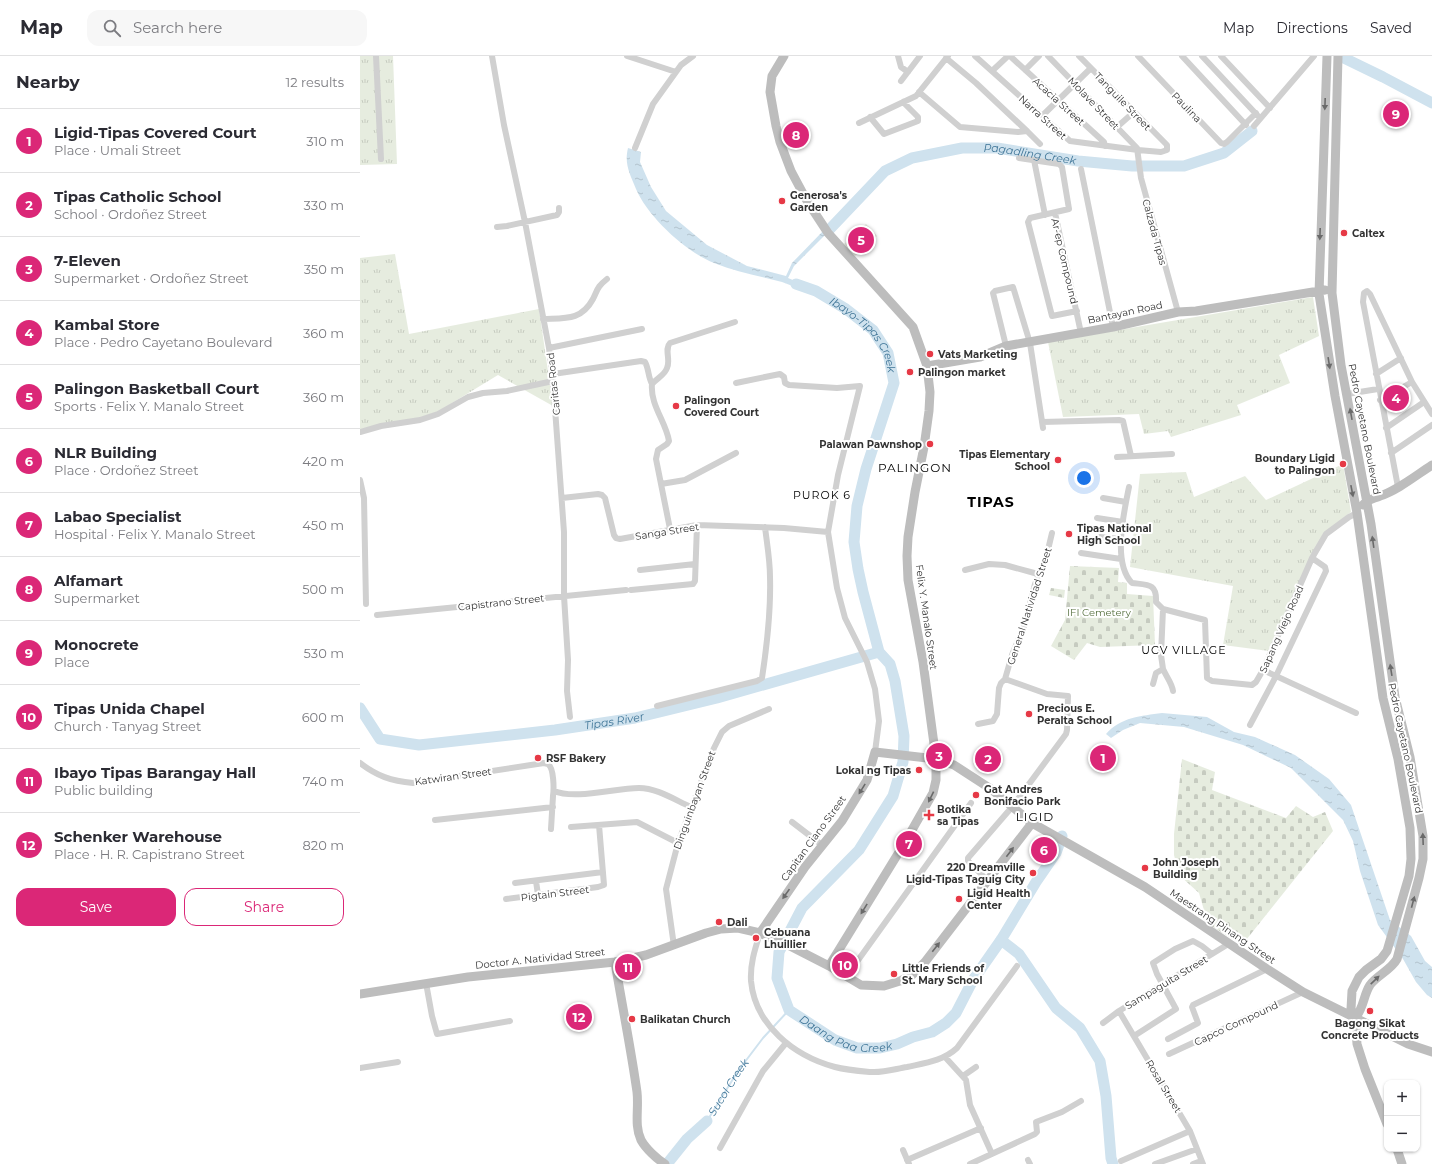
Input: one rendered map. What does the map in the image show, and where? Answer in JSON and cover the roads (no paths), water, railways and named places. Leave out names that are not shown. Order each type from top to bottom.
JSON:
[{"type":"main road","name":"Pedro Cayetano Boulevard","points":[[1327,56],[1319,291],[1334,396],[1356,512],[1383,698],[1398,759],[1410,828],[1411,859],[1409,876],[1387,951],[1381,958],[1362,973],[1352,991],[1351,1009],[1355,1018],[1360,1012],[1366,993],[1371,984],[1390,967],[1398,957],[1423,859],[1423,836],[1410,757],[1395,697],[1367,500],[1336,333],[1331,289],[1338,56]]},
{"type":"main road","name":"Felix Y. Manalo Street","points":[[782,57],[772,76],[770,92],[772,112],[778,137],[791,171],[825,228],[853,262],[909,322],[915,332],[926,366],[930,392],[924,447],[908,536],[907,556],[908,580],[936,759],[936,780],[933,793],[904,844],[829,966]]},
{"type":"main road","name":"Bantayan Road","points":[[926,366],[980,357],[1006,346],[1030,343],[1113,327],[1178,312],[1196,311],[1331,289]]},
{"type":"main road","points":[[1356,512],[1367,500],[1380,496],[1398,487],[1432,465]]},
{"type":"main road","name":"Maestrang Pinang Street","points":[[875,752],[936,759],[954,765],[991,789],[1032,823],[1070,843],[1145,887],[1230,943],[1267,970],[1303,992],[1408,1044],[1432,1052]]},
{"type":"main road","name":"Capitan Ciano Street","points":[[760,933],[801,872],[842,821],[867,780],[875,752]]},
{"type":"main road","points":[[988,881],[1032,823]]},
{"type":"main road","name":"Doctor A. Natividad Street","points":[[360,994],[468,977],[615,962],[646,955],[706,933],[721,929],[738,928],[760,933],[790,946],[829,966],[861,985],[884,986],[912,975],[925,962],[988,881]]},
{"type":"main road","points":[[615,962],[637,1094],[637,1124],[642,1142],[664,1163]]},
{"type":"main road","points":[[1355,1018],[1357,1044],[1365,1069],[1384,1116]]},
{"type":"main road","points":[[1398,1152],[1402,1164]]},
{"type":"street","points":[[376,56],[382,159]]},
{"type":"street","name":"Caritas Road","points":[[492,56],[504,125],[544,319],[553,377],[564,532],[564,596],[568,660],[567,691],[570,717]]},
{"type":"street","points":[[627,56],[676,72]]},
{"type":"street","points":[[635,148],[653,104],[681,65],[693,56]]},
{"type":"street","points":[[898,56],[901,67],[908,72]]},
{"type":"street","points":[[901,81],[920,56]]},
{"type":"street","name":"Narra Street","points":[[975,56],[1070,141],[1161,152],[1167,150],[1166,145]]},
{"type":"street","points":[[992,71],[1009,56]]},
{"type":"street","name":"Acacia Street","points":[[1009,56],[1104,142],[1105,146]]},
{"type":"street","points":[[1025,70],[1040,56]]},
{"type":"street","name":"Molave Street","points":[[1048,56],[1135,145],[1138,150]]},
{"type":"street","name":"Tanguile Street","points":[[1079,56],[1166,145]]},
{"type":"street","name":"Paulina","points":[[1138,56],[1221,143],[1224,144],[1227,142],[1246,125]]},
{"type":"street","points":[[1182,56],[1246,125],[1270,108],[1314,56]]},
{"type":"street","points":[[1202,56],[1258,116]]},
{"type":"street","points":[[1220,56],[1270,108]]},
{"type":"street","points":[[859,123],[916,96],[947,57],[1028,131],[1040,144]]},
{"type":"street","points":[[1042,116],[1091,68]]},
{"type":"street","points":[[919,92],[960,127],[1018,132],[1028,131]]},
{"type":"street","points":[[870,117],[884,134],[918,121],[918,117],[903,102]]},
{"type":"street","points":[[1117,127],[1134,112]]},
{"type":"street","points":[[1254,126],[1258,116]]},
{"type":"street","name":"Calzada Tipas","points":[[1138,150],[1140,168],[1152,221],[1178,312]]},
{"type":"street","points":[[1019,158],[1059,164],[1062,167],[1069,208],[1067,210],[1030,218],[1028,222],[1051,314],[1054,317],[1077,311]]},
{"type":"street","points":[[1034,160],[1045,215]]},
{"type":"street","points":[[1081,169],[1113,327]]},
{"type":"street","points":[[497,227],[557,215],[559,214],[559,208]]},
{"type":"street","name":"Ar-ep Compound","points":[[1054,213],[1081,333]]},
{"type":"street","points":[[544,319],[572,318],[576,316],[590,306],[599,285],[607,279]]},
{"type":"street","points":[[1006,346],[993,293],[995,291],[1013,287],[1030,343],[1042,425],[1123,421],[1132,456]]},
{"type":"street","points":[[1398,487],[1378,389],[1363,302],[1364,293],[1367,292],[1370,294],[1412,382],[1432,414]]},
{"type":"street","points":[[670,529],[656,459],[658,450],[669,441],[653,400],[651,390],[652,384],[666,370],[669,361],[668,345],[670,343],[735,322]]},
{"type":"street","points":[[549,348],[642,329]]},
{"type":"street","points":[[1376,374],[1401,358]]},
{"type":"street","points":[[360,432],[381,426],[424,419],[438,414],[468,397],[483,393],[507,390],[553,377],[641,361],[645,362],[647,365],[649,378],[652,384]]},
{"type":"street","points":[[736,383],[780,374],[789,385],[837,388],[860,386],[838,475],[828,532],[836,588],[845,618],[867,662],[876,689],[878,722],[875,752]]},
{"type":"street","points":[[1380,400],[1412,382]]},
{"type":"street","points":[[1347,394],[1378,389]]},
{"type":"street","points":[[1386,428],[1424,402]]},
{"type":"street","points":[[1391,453],[1432,425]]},
{"type":"street","points":[[661,484],[685,480],[736,453]]},
{"type":"street","points":[[1117,457],[1172,454]]},
{"type":"street","points":[[360,480],[364,498],[366,604]]},
{"type":"street","points":[[1128,487],[1121,539],[1121,559],[1132,583],[1150,585],[1156,593],[1156,602],[1163,609],[1161,655],[1163,669],[1173,691]]},
{"type":"street","name":"Sanga Street","points":[[562,498],[598,494],[602,495],[605,498],[616,538],[620,539],[697,525],[804,529],[828,532]]},
{"type":"street","points":[[1103,498],[1126,502]]},
{"type":"street","name":"Sapang Viejo Road","points":[[1163,609],[1205,620],[1208,680],[1252,686],[1263,670],[1312,558],[1326,534],[1356,512]]},
{"type":"street","points":[[1097,518],[1123,522]]},
{"type":"street","name":"Capistrano Street","points":[[377,615],[693,584],[695,582],[697,525]]},
{"type":"street","points":[[657,706],[757,681],[762,678],[769,622],[770,578],[765,527]]},
{"type":"street","name":"General Natividad Street","points":[[978,724],[992,721],[997,714],[999,688],[1005,679],[1012,654],[1024,626],[1038,574],[1046,559],[1052,532]]},
{"type":"street","points":[[1100,537],[1121,539]]},
{"type":"street","points":[[1081,552],[1121,559]]},
{"type":"street","points":[[1250,725],[1276,676],[1326,571],[1325,567],[1312,558]]},
{"type":"street","points":[[640,570],[695,564]]},
{"type":"street","points":[[965,570],[989,564],[1005,565],[1038,574]]},
{"type":"street","points":[[1153,684],[1156,673],[1163,669]]},
{"type":"street","points":[[1263,670],[1356,713]]},
{"type":"street","points":[[988,881],[968,861],[968,858],[1012,807],[1066,734],[1068,696],[1047,694],[1005,679]]},
{"type":"street","name":"Dinguinbayan Street","points":[[674,946],[666,889],[678,842],[714,748],[722,732],[729,726],[769,709]]},
{"type":"street","name":"Katwiran Street","points":[[360,762],[373,772],[387,778],[413,783],[544,763],[550,765],[552,769],[554,791]]},
{"type":"street","points":[[551,829],[553,807],[552,796],[554,791],[567,795],[640,788],[658,792],[691,807]]},
{"type":"street","points":[[846,977],[972,803]]},
{"type":"street","points":[[435,820],[553,807]]},
{"type":"street","points":[[571,827],[634,822],[640,823],[678,842]]},
{"type":"street","points":[[792,822],[822,845]]},
{"type":"street","name":"Pigtain Street","points":[[506,899],[601,886],[604,883],[599,825]]},
{"type":"street","points":[[515,883],[603,872]]},
{"type":"street","points":[[536,881],[538,895]]},
{"type":"street","points":[[760,933],[752,959],[751,981],[758,1008],[774,1032],[786,1043],[813,1060],[835,1068],[872,1072],[887,1071],[945,1057],[957,1048],[1017,966]]},
{"type":"street","points":[[1134,1036],[1176,1009],[1157,974],[1153,963],[1175,949],[1193,941],[1212,954]]},
{"type":"street","name":"Sampaguita Street","points":[[1103,1023],[1119,1011],[1230,943]]},
{"type":"street","points":[[1168,1039],[1198,1023],[1192,1007],[1193,1005],[1267,970]]},
{"type":"street","points":[[426,983],[437,1034],[510,1020]]},
{"type":"street","name":"Capco Compound","points":[[1170,1054],[1303,992]]},
{"type":"street","name":"Rosal Street","points":[[1119,1011],[1190,1131],[1202,1162]]},
{"type":"street","points":[[720,1148],[763,1071],[786,1043]]},
{"type":"street","points":[[945,1057],[966,1080],[970,1105],[992,1154]]},
{"type":"street","points":[[360,1068],[398,1062]]},
{"type":"street","points":[[963,1076],[976,1066]]},
{"type":"street","points":[[970,1164],[1036,1134],[1036,1122],[1062,1112],[1081,1102]]},
{"type":"street","points":[[903,1150],[908,1162],[981,1128]]},
{"type":"street","points":[[1121,1161],[1190,1131]]},
{"type":"street","points":[[1155,1164],[1197,1149]]},
{"type":"street","points":[[1131,1157],[1133,1164]]},
{"type":"street","points":[[1193,1164],[1202,1162]]},
{"type":"water","points":[[628,148],[641,152],[640,162],[651,187],[666,211],[707,245],[747,266],[786,276],[792,263],[824,230],[827,233],[794,266],[788,278],[810,287],[808,292],[782,282],[714,263],[703,258],[680,242],[649,211],[642,200],[628,169]]},
{"type":"water","points":[[1162,713],[1207,717],[1234,732],[1255,737],[1295,755],[1329,779],[1351,805],[1390,920],[1411,936],[1425,961],[1432,967],[1432,998],[1427,995],[1416,982],[1403,959],[1378,925],[1360,871],[1353,841],[1343,820],[1291,768],[1243,745],[1184,727],[1140,723],[1123,730],[1111,738],[1106,734],[1118,724],[1132,718]]},
{"type":"waterway","name":"Pagadling Creek","points":[[1344,58],[1432,103]]},
{"type":"waterway","name":"Pagadling Creek","points":[[828,231],[885,171],[912,158],[962,148],[997,148],[1078,161],[1132,166],[1184,166],[1224,153],[1252,131]]},
{"type":"waterway","name":"Daang Paa Creek","points":[[796,284],[816,291],[846,309],[873,330],[888,353],[894,383],[866,469],[857,506],[854,542],[863,592],[879,652],[890,664],[895,681],[904,736],[903,762],[893,796],[859,850],[802,908],[779,952],[777,978],[789,1010],[835,1040],[857,1048],[880,1048],[932,1032],[946,1023],[956,1013],[973,980],[1001,940],[1019,954],[1056,1008],[1080,1028],[1100,1061],[1106,1096],[1111,1158],[1113,1164]]},
{"type":"waterway","name":"Tipas River","points":[[360,708],[380,739],[419,745],[555,730],[635,718],[717,698],[879,652]]},
{"type":"waterway","points":[[1001,940],[1036,882],[1056,853],[1062,836]]},
{"type":"waterway","name":"Sucol Creek","points":[[707,1121],[738,1071],[763,1038],[789,1010]]},
{"type":"waterway","name":"Sucol Creek","points":[[667,1164],[687,1139],[707,1121]]},
{"type":"place","name":"Monocrete","points":[[1396,114]]},
{"type":"place","name":"Alfamart","points":[[796,135]]},
{"type":"place","name":"Generosa's Garden","points":[[782,201]]},
{"type":"place","name":"Caltex","points":[[1344,233]]},
{"type":"place","name":"Palingon Basketball Court","points":[[861,240]]},
{"type":"place","name":"Vats Marketing","points":[[930,354]]},
{"type":"place","name":"Palingon market","points":[[910,372]]},
{"type":"place","name":"Kambal Store","points":[[1396,398]]},
{"type":"place","name":"Palingon Covered Court","points":[[676,406]]},
{"type":"place","name":"Palawan Pawnshop","points":[[930,444]]},
{"type":"place","name":"Tipas Elementary School","points":[[1058,460]]},
{"type":"place","name":"Boundary Ligid to Palingon","points":[[1343,464]]},
{"type":"place","name":"Tipas National High School","points":[[1069,534]]},
{"type":"place","name":"Precious E. Peralta School","points":[[1029,714]]},
{"type":"place","name":"7-Eleven","points":[[939,756]]},
{"type":"place","name":"RSF Bakery","points":[[538,758]]},
{"type":"place","name":"Ligid-Tipas Covered Court","points":[[1103,758]]},
{"type":"place","name":"Tipas Catholic School","points":[[988,759]]},
{"type":"place","name":"Lokal ng Tipas","points":[[919,770]]},
{"type":"place","name":"Gat Andres Bonifacio Park","points":[[976,795]]},
{"type":"place","name":"Botika sa Tipas","points":[[929,815]]},
{"type":"place","name":"Labao Specialist","points":[[909,844]]},
{"type":"place","name":"NLR Building","points":[[1044,850]]},
{"type":"place","name":"John Joseph Building","points":[[1145,868]]},
{"type":"place","name":"220 Dreamville Ligid-Tipas Taguig City","points":[[1033,873]]},
{"type":"place","name":"Ligid Health Center","points":[[959,899]]},
{"type":"place","name":"Dali","points":[[719,922]]},
{"type":"place","name":"Cebuana Lhuillier","points":[[756,938]]},
{"type":"place","name":"Tipas Unida Chapel","points":[[845,965]]},
{"type":"place","name":"Ibayo Tipas Barangay Hall","points":[[628,967]]},
{"type":"place","name":"Little Friends of St. Mary School","points":[[894,974]]},
{"type":"place","name":"Bagong Sikat Concrete Products","points":[[1370,1011]]},
{"type":"place","name":"Schenker Warehouse","points":[[579,1017]]},
{"type":"place","name":"Balikatan Church","points":[[632,1019]]},
{"type":"district","name":"PALINGON","points":[[915,468]]},
{"type":"district","name":"PUROK 6","points":[[822,495]]},
{"type":"district","name":"TIPAS","points":[[991,502]]},
{"type":"district","name":"UCV VILLAGE","points":[[1184,650]]},
{"type":"district","name":"LIGID","points":[[1035,817]]},
{"type":"water label","name":"Ibayo-Tipas Creek","points":[[859,337]]},
{"type":"park label","name":"IFI Cemetery","points":[[1099,612]]}]
